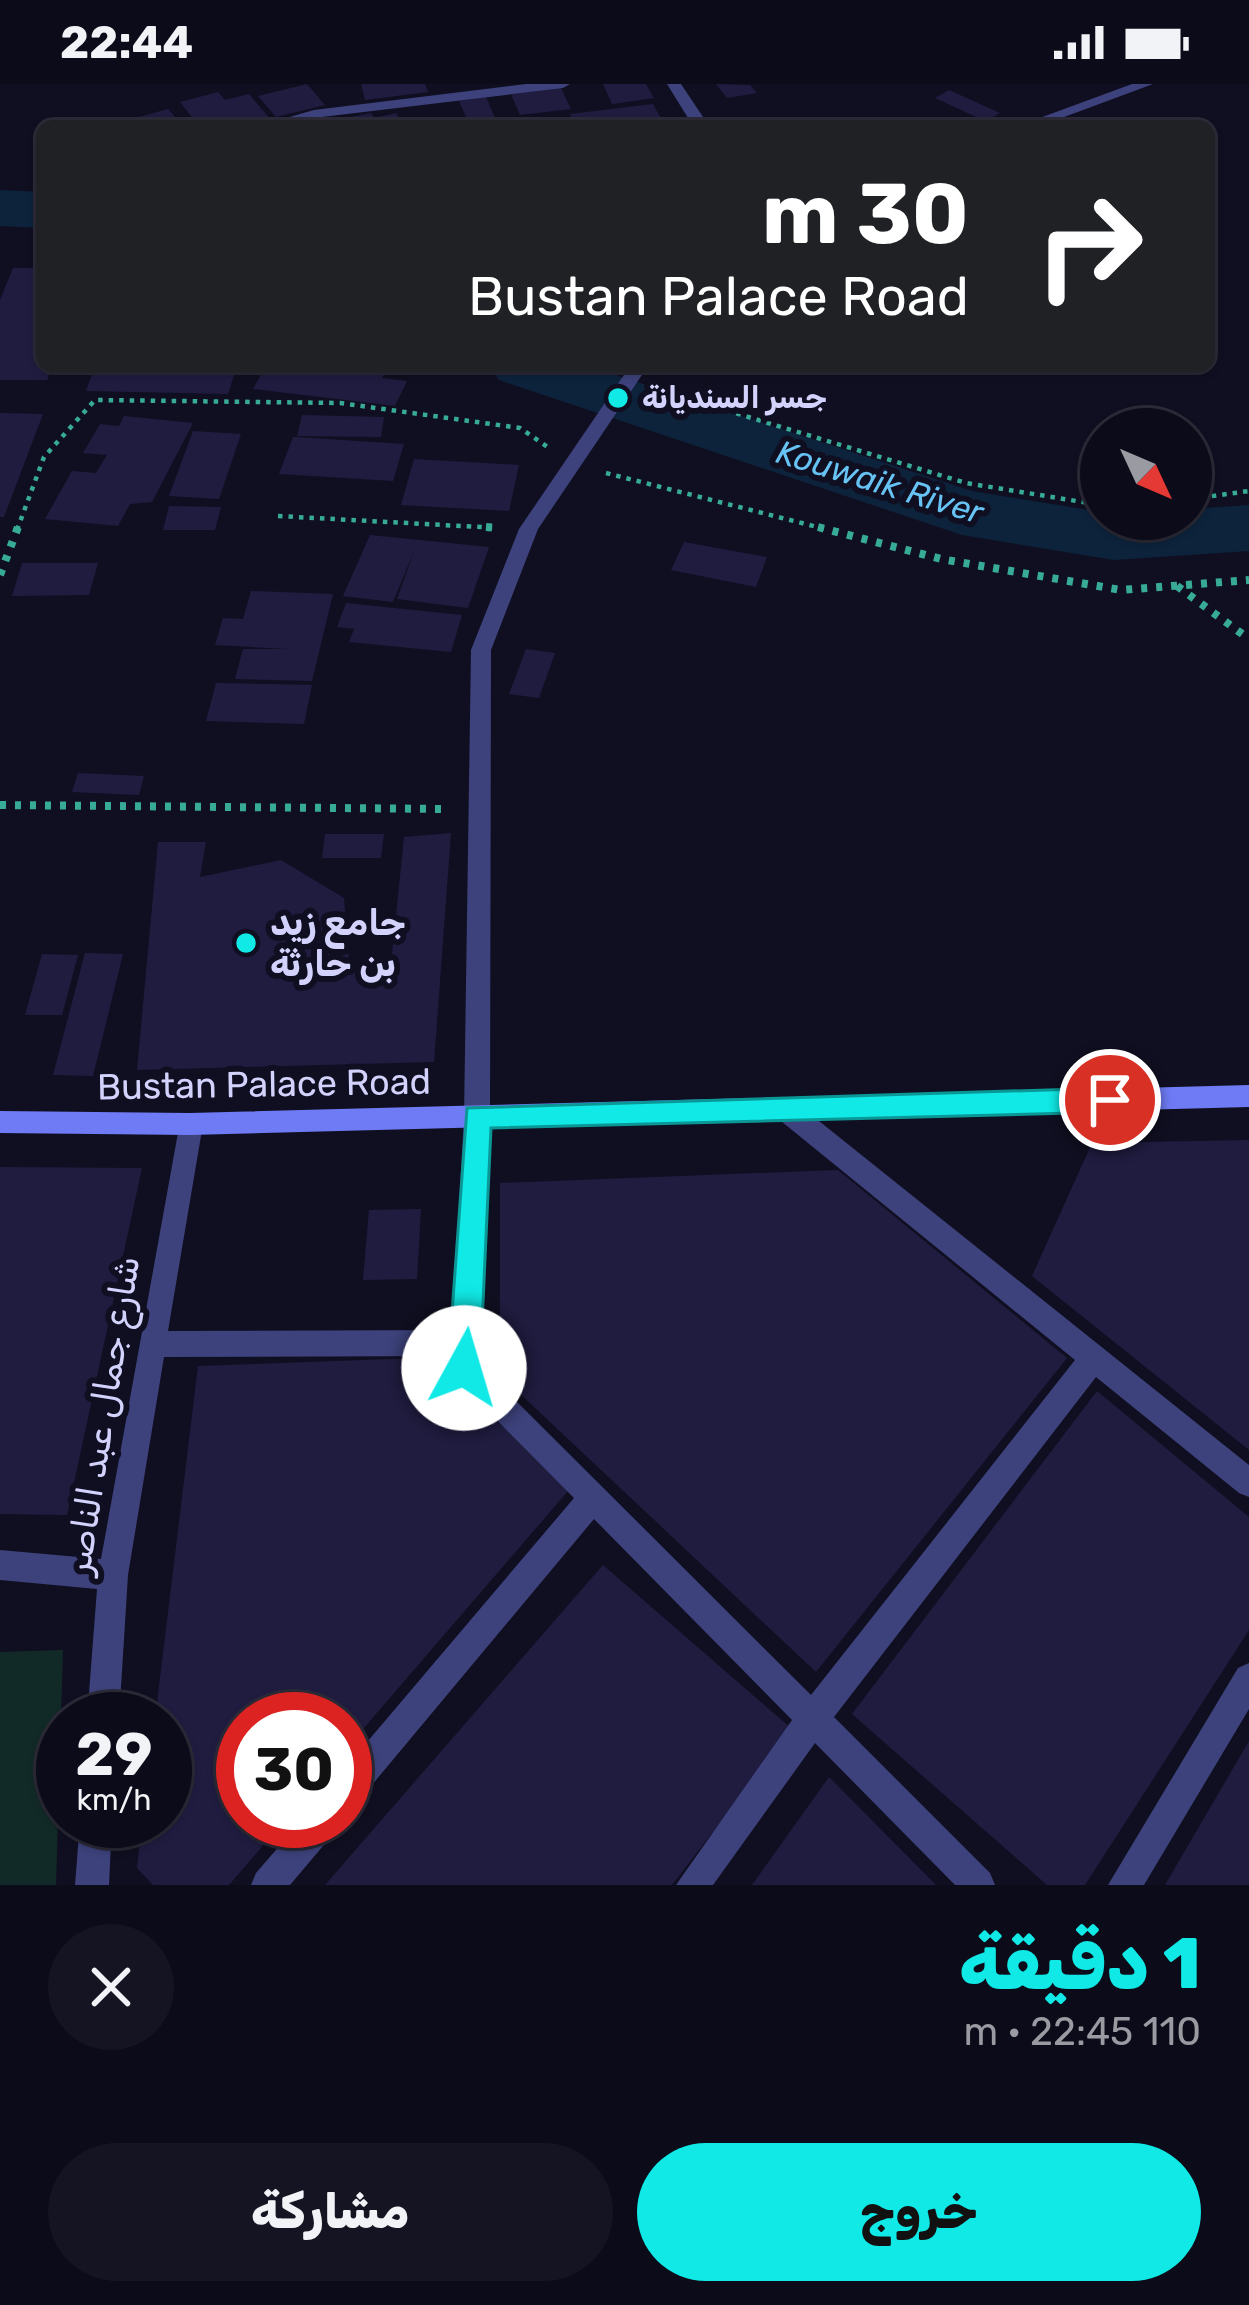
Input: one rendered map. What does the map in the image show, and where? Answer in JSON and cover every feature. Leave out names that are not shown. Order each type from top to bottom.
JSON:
[{"type":"main road","name":"Bustan Palace Road","points":[[0,1122],[190,1124],[1249,1096]]},
{"type":"street","points":[[316,120],[563,84]]},
{"type":"street","points":[[674,84],[697,120]]},
{"type":"street","points":[[1043,120],[1146,84]]},
{"type":"street","points":[[634,373],[529,530],[481,650],[477,1117],[469,1343],[464,1368],[978,1885]]},
{"type":"street","points":[[785,1109],[1249,1483]]},
{"type":"street","name":"شارع جمال عبد الناصر","points":[[105,1692],[113,1575],[190,1124]]},
{"type":"street","points":[[152,1344],[469,1343]]},
{"type":"street","points":[[693,1885],[814,1717],[1093,1358]]},
{"type":"street","points":[[372,1761],[592,1499]]},
{"type":"street","points":[[0,1565],[113,1575]]},
{"type":"street","points":[[1125,1885],[1249,1679]]},
{"type":"street","points":[[92,1885],[94,1848]]},
{"type":"street","points":[[268,1885],[299,1848]]},
{"type":"path","points":[[634,373],[965,483],[1080,502]]},
{"type":"path","points":[[0,575],[44,457],[95,400],[340,404],[520,428],[578,457],[941,559],[1121,590],[1249,580]]},
{"type":"path","points":[[1212,497],[1249,491]]},
{"type":"path","points":[[278,516],[529,530]]},
{"type":"path","points":[[1176,585],[1249,639]]},
{"type":"path","points":[[0,806],[479,808]]},
{"type":"green space","points":[[63,1650],[62,1692],[36,1692],[36,1848],[57,1848],[56,1885],[0,1885],[0,1652]]},
{"type":"building","points":[[307,84],[325,105],[276,117],[258,96]]},
{"type":"building","points":[[361,84],[425,84],[428,92],[365,100]]},
{"type":"building","points":[[603,84],[646,84],[654,98],[612,104]]},
{"type":"building","points":[[716,84],[750,85],[757,93],[727,98]]},
{"type":"building","points":[[560,86],[571,109],[520,115],[510,92]]},
{"type":"building","points":[[949,90],[1000,113],[983,120],[935,98]]},
{"type":"building","points":[[218,92],[225,100],[249,94],[271,120],[194,120],[180,102]]},
{"type":"building","points":[[486,97],[496,120],[467,120],[459,101]]},
{"type":"building","points":[[653,104],[662,120],[572,120],[570,114]]},
{"type":"building","points":[[168,109],[177,119],[173,120],[129,120]]},
{"type":"building","points":[[396,113],[401,120],[336,120]]},
{"type":"building","points":[[13,268],[36,268],[36,372],[50,372],[47,380],[0,380],[0,300]]},
{"type":"building","points":[[93,372],[235,372],[228,394],[86,391]]},
{"type":"building","points":[[263,372],[385,372],[382,378],[407,381],[395,406],[253,389]]},
{"type":"building","points":[[0,413],[43,414],[4,517],[0,517]]},
{"type":"building","points":[[302,415],[384,417],[381,437],[297,436]]},
{"type":"building","points":[[124,416],[193,423],[152,502],[130,504],[118,526],[45,519],[72,471],[96,473],[107,455],[83,453],[100,424],[119,426]]},
{"type":"building","points":[[193,431],[241,434],[219,499],[169,496]]},
{"type":"building","points":[[293,437],[404,444],[393,481],[279,474]]},
{"type":"building","points":[[414,459],[519,465],[509,511],[401,505]]},
{"type":"building","points":[[169,506],[221,507],[215,530],[163,530]]},
{"type":"building","points":[[370,535],[489,547],[468,608],[397,599],[414,551],[393,602],[343,596]]},
{"type":"building","points":[[684,542],[767,557],[756,587],[671,570]]},
{"type":"building","points":[[22,563],[98,563],[89,595],[12,596]]},
{"type":"building","points":[[251,591],[333,594],[312,681],[235,679],[243,649],[288,649],[215,645],[223,618],[243,619]]},
{"type":"building","points":[[346,603],[462,615],[451,652],[349,642],[354,629],[337,627]]},
{"type":"building","points":[[526,649],[555,653],[539,698],[509,694]]},
{"type":"building","points":[[216,683],[312,685],[304,724],[206,721]]},
{"type":"building","points":[[78,773],[144,776],[139,795],[72,792]]},
{"type":"building","name":"جامع زيد بن حارثة","points":[[451,833],[434,1062],[137,1070],[158,842],[206,842],[200,877],[281,860],[344,898],[349,965],[391,964],[404,837]]},
{"type":"building","points":[[325,834],[384,834],[381,858],[322,858]]},
{"type":"building","points":[[85,953],[123,954],[93,1076],[53,1075]]},
{"type":"building","points":[[42,954],[78,955],[62,1015],[25,1015]]},
{"type":"building","points":[[1249,1140],[1249,1450],[1032,1276],[1092,1143]]},
{"type":"building","points":[[0,1167],[142,1168],[67,1515],[0,1514]]},
{"type":"building","points":[[838,1170],[1067,1358],[816,1672],[500,1375],[500,1183]]},
{"type":"building","points":[[421,1209],[417,1279],[363,1280],[369,1210]]},
{"type":"building","points":[[418,1358],[574,1484],[372,1719],[372,1692],[216,1692],[216,1848],[261,1848],[229,1885],[153,1885],[137,1868],[139,1848],[192,1848],[192,1692],[158,1692],[198,1366]]},
{"type":"building","points":[[1097,1391],[1249,1517],[1249,1630],[1085,1885],[1047,1885],[852,1714]]},
{"type":"building","points":[[603,1565],[792,1729],[672,1885],[325,1885],[357,1848],[372,1848],[372,1831]]},
{"type":"building","points":[[1249,1741],[1249,1885],[1165,1885]]},
{"type":"building","points":[[829,1777],[936,1885],[752,1885]]},
{"type":"waterway","name":"Kouwaik River","points":[[0,208],[36,210]]},
{"type":"waterway","name":"Kouwaik River","points":[[540,372],[962,512],[1114,537],[1249,528]]},
{"type":"place","name":"جسر السنديانة","points":[[618,398]]},
{"type":"place","name":"جامع زيد بن حارثة","points":[[246,943]]},
{"type":"route","points":[[464,1368],[469,1343],[477,1117],[1110,1100]]}]
